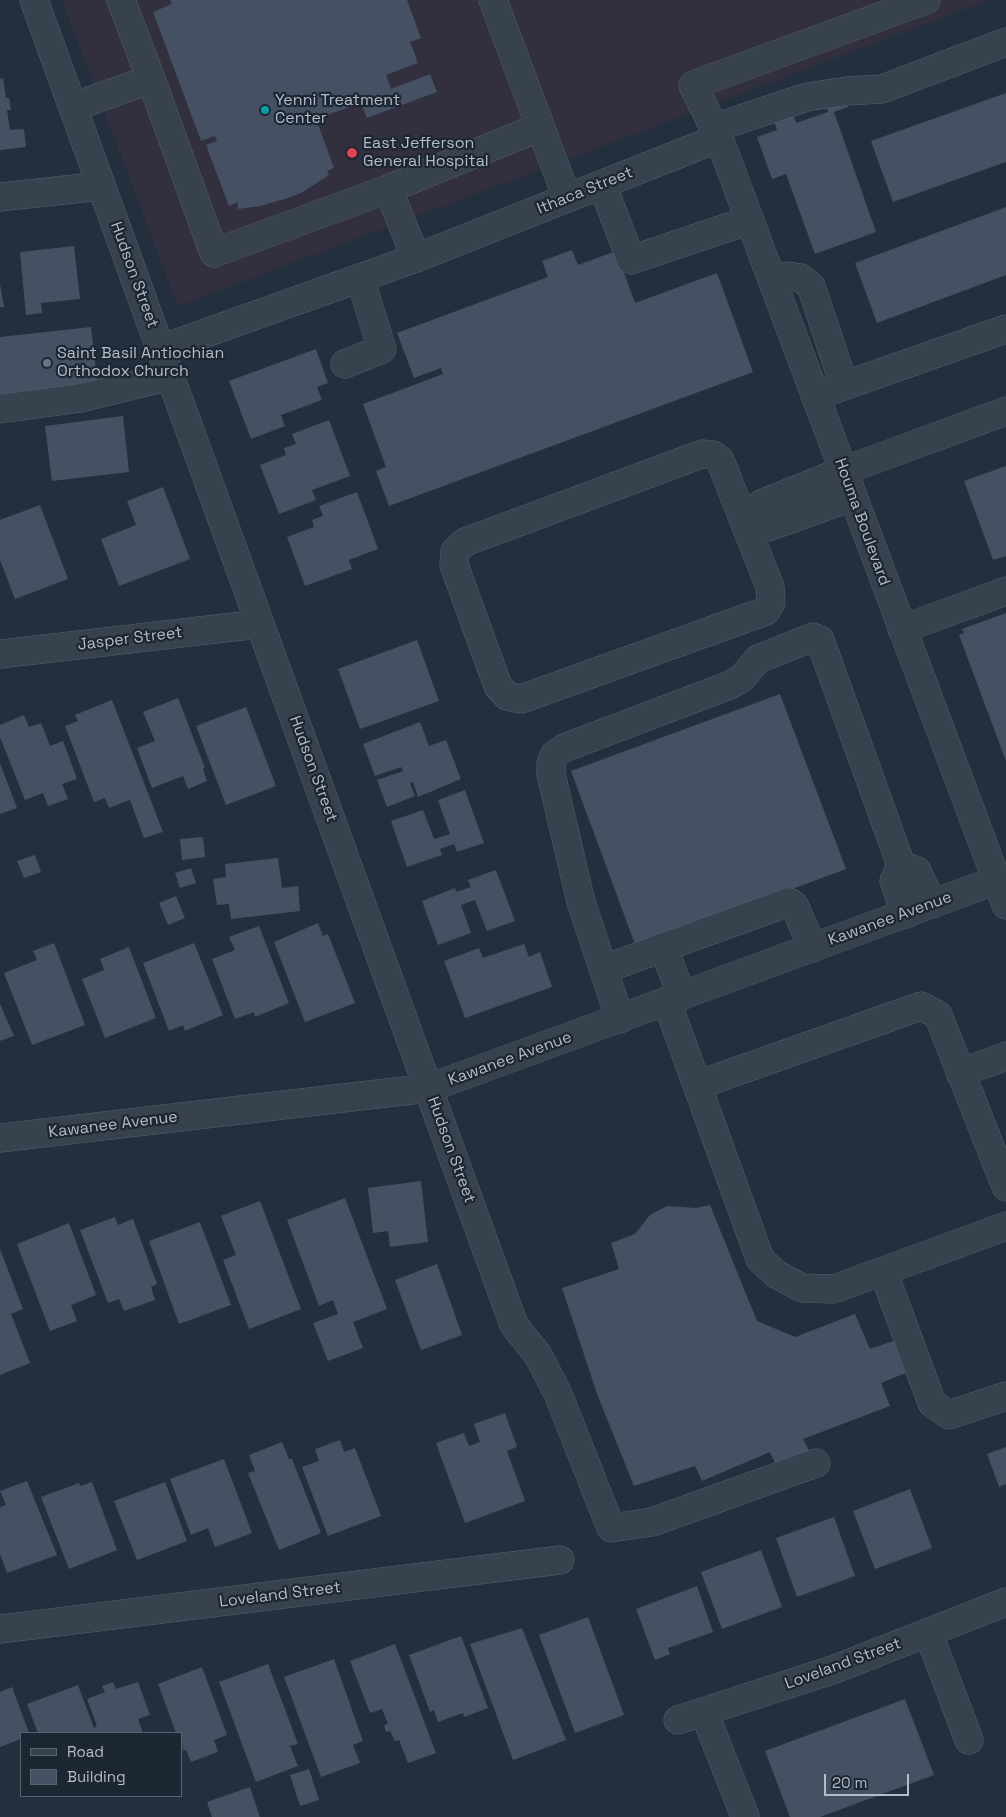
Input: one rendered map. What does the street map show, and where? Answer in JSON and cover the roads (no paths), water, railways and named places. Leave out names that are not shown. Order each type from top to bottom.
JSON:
[{"type":"street","name":"Hudson Street","points":[[34,0],[430,1088],[514,1325],[538,1356],[558,1394],[611,1528],[652,1522],[816,1464]]},
{"type":"street","points":[[121,0],[214,252],[388,189],[540,127]]},
{"type":"street","points":[[493,0],[567,198]]},
{"type":"street","points":[[717,133],[693,85],[872,9],[926,0]]},
{"type":"street","name":"Ithaca Street","points":[[161,349],[416,258],[602,184],[717,133],[807,96],[882,89],[1006,42]]},
{"type":"street","points":[[73,107],[151,79]]},
{"type":"street","name":"Houma Boulevard","points":[[717,133],[1002,893]]},
{"type":"street","points":[[602,184],[631,260],[750,220]]},
{"type":"street","points":[[0,197],[101,186]]},
{"type":"street","points":[[388,189],[416,258]]},
{"type":"street","points":[[772,279],[788,276],[801,278],[811,286],[844,385]]},
{"type":"street","points":[[345,364],[382,349],[360,278]]},
{"type":"street","points":[[815,396],[1006,329]]},
{"type":"street","points":[[0,409],[81,398],[171,376]]},
{"type":"street","points":[[745,523],[761,504],[843,471],[1006,411]]},
{"type":"street","points":[[702,454],[713,455],[720,460],[745,523],[770,587],[771,602],[766,611],[522,698],[507,696],[498,686],[454,564],[455,551],[465,542],[702,454]]},
{"type":"street","points":[[745,523],[768,527],[852,497]]},
{"type":"street","points":[[902,629],[1006,591]]},
{"type":"street","name":"Jasper Street","points":[[0,654],[260,624]]},
{"type":"street","points":[[620,1019],[581,902],[551,774],[551,763],[555,754],[564,748],[730,685],[742,678],[758,659],[813,637],[820,640],[901,864],[894,881],[906,914]]},
{"type":"street","points":[[901,864],[917,871],[932,904]]},
{"type":"street","name":"Kawanee Avenue","points":[[0,1138],[430,1088],[932,904],[1002,893]]},
{"type":"street","points":[[604,969],[789,902],[794,905],[813,948]]},
{"type":"street","points":[[663,947],[674,999],[698,1085],[760,1259],[776,1274],[802,1288],[834,1289],[1006,1226]]},
{"type":"street","points":[[698,1085],[921,1006],[938,1015],[1006,1188]]},
{"type":"street","points":[[960,1073],[1006,1056]]},
{"type":"street","points":[[883,1271],[932,1402],[949,1415],[1006,1396]]},
{"type":"street","name":"Loveland Street","points":[[0,1629],[560,1560]]},
{"type":"street","name":"Loveland Street","points":[[678,1720],[835,1669],[928,1632],[1004,1607]]},
{"type":"street","points":[[928,1632],[969,1740]]},
{"type":"street","points":[[704,1712],[744,1816]]},
{"type":"place","name":"Yenni Treatment Center","points":[[265,110]]},
{"type":"place","name":"East Jefferson General Hospital","points":[[352,153]]},
{"type":"place","name":"Saint Basil Antiochian Orthodox Church","points":[[47,363]]}]
